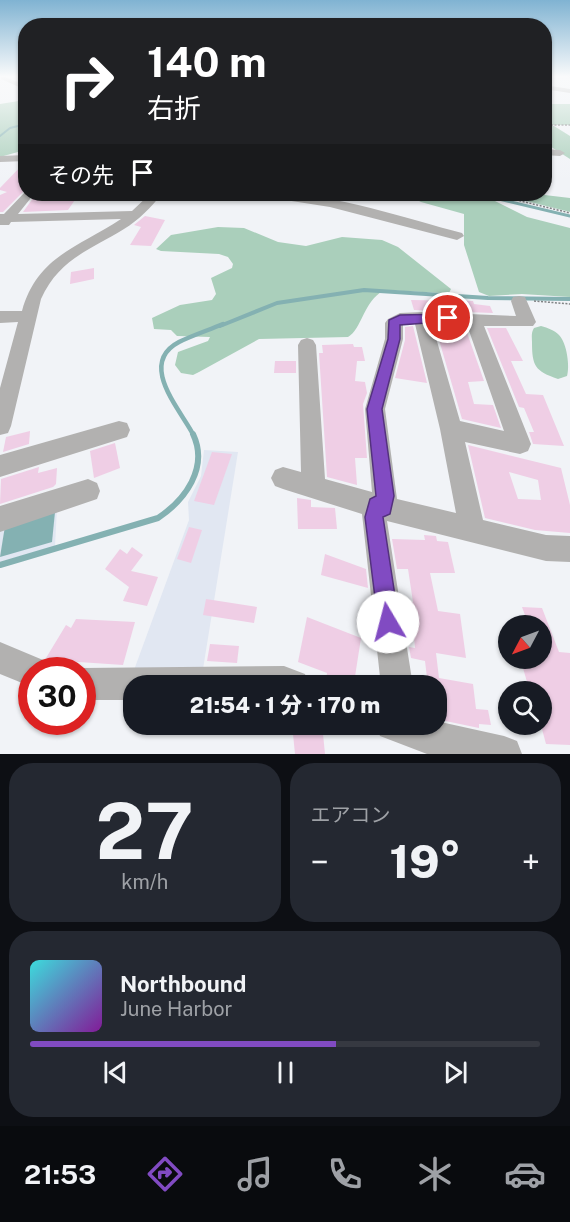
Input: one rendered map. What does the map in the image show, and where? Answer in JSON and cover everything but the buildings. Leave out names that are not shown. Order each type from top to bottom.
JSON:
[{"type":"street","points":[[552,152],[560,153]]},
{"type":"street","points":[[0,159],[18,158]]},
{"type":"street","points":[[3,221],[22,201]]},
{"type":"street","points":[[0,426],[36,292],[52,268],[68,255],[135,215],[149,201]]},
{"type":"street","points":[[317,201],[457,236]]},
{"type":"street","points":[[3,221],[135,215]]},
{"type":"street","points":[[396,675],[374,517],[385,496],[375,409],[394,339],[394,323],[400,319],[422,318],[527,322],[519,301]]},
{"type":"street","points":[[0,317],[29,316]]},
{"type":"street","points":[[422,318],[451,429],[472,530]]},
{"type":"street","points":[[451,429],[520,444],[473,319]]},
{"type":"street","points":[[307,345],[313,487]]},
{"type":"street","points":[[0,466],[118,430]]},
{"type":"street","points":[[283,478],[380,507],[472,530],[546,548],[570,549]]},
{"type":"street","points":[[0,519],[88,491]]},
{"type":"street","points":[[0,658],[18,665]]},
{"type":"street","points":[[96,684],[123,684]]},
{"type":"street","points":[[420,735],[504,754]]},
{"type":"path","points":[[552,125],[570,126]]},
{"type":"path","points":[[521,201],[570,213]]},
{"type":"path","points":[[519,301],[570,304]]},
{"type":"shaded area","points":[[204,450],[238,452],[203,669],[134,670],[189,520],[188,502],[201,476]]},
{"type":"shaded area","points":[[57,509],[55,546],[0,562],[0,525]]},
{"type":"green space","points":[[0,111],[18,111],[18,152],[0,157]]},
{"type":"green space","points":[[552,111],[570,111],[570,125],[552,125]]},
{"type":"green space","points":[[552,126],[570,136],[570,159],[552,147]]},
{"type":"green space","points":[[552,196],[570,198],[570,212],[526,201],[552,201]]},
{"type":"green space","points":[[419,201],[495,201],[527,217],[570,228],[570,297],[522,294],[489,296],[479,292],[464,245],[464,214]]},
{"type":"green space","points":[[218,227],[244,228],[278,242],[306,246],[342,237],[382,240],[398,247],[451,289],[449,293],[384,290],[371,301],[357,328],[348,337],[259,339],[193,375],[181,373],[175,365],[178,352],[208,341],[210,337],[177,336],[171,330],[154,329],[152,318],[180,305],[212,300],[216,294],[211,278],[232,268],[233,264],[228,257],[219,254],[156,249],[171,235]]},
{"type":"green space","points":[[541,326],[555,332],[562,339],[567,355],[567,376],[558,379],[544,373],[536,366],[533,357],[532,333],[534,328]]},
{"type":"water","points":[[55,512],[52,542],[0,557],[5,526]]},
{"type":"waterway","points":[[0,136],[10,128],[18,126]]},
{"type":"waterway","points":[[507,201],[570,216]]},
{"type":"waterway","points":[[220,326],[277,303],[364,290],[488,298],[570,299]]},
{"type":"waterway","points":[[193,435],[166,388],[162,375],[162,362],[167,351],[179,342],[223,324]]},
{"type":"waterway","points":[[0,565],[158,518],[177,502],[192,482],[198,459],[193,435]]},
{"type":"route","points":[[388,622],[374,517],[376,506],[383,508],[385,496],[375,409],[394,339],[392,326],[394,323],[400,319],[448,318]]}]
